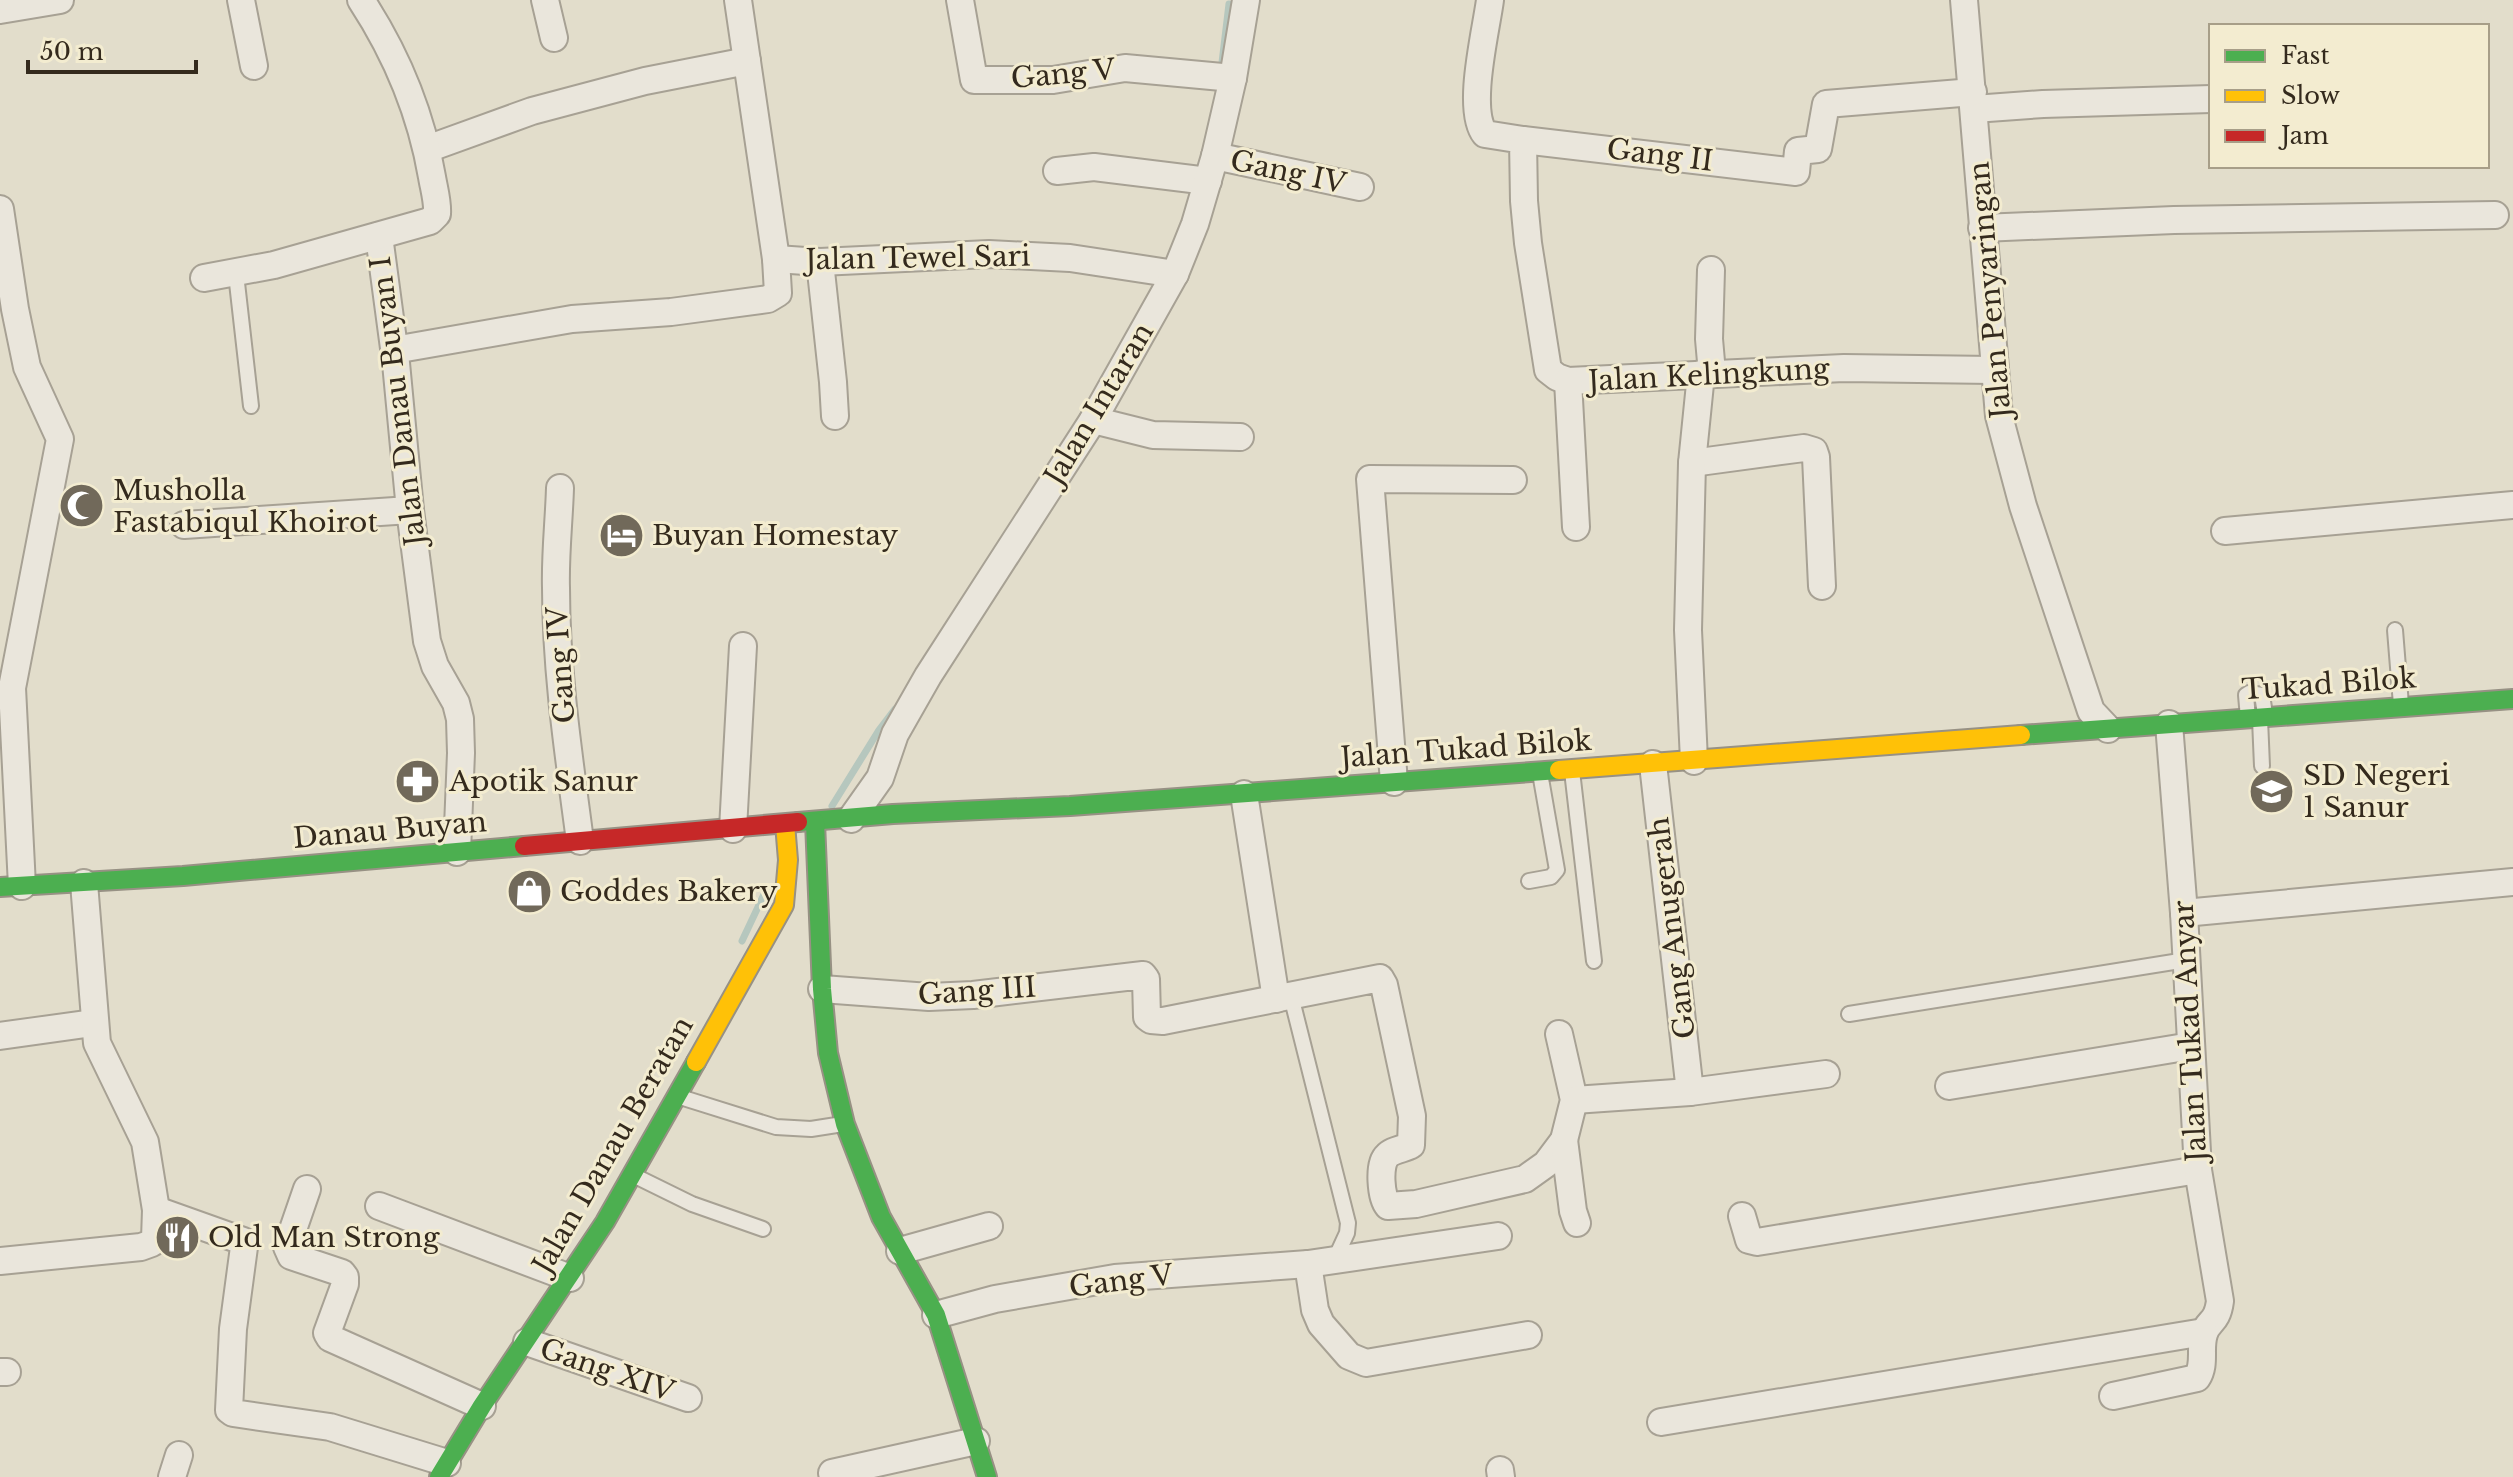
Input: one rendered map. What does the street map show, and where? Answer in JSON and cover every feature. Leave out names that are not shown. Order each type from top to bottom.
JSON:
[{"type":"street","points":[[0,10],[60,0]]},
{"type":"street","points":[[241,0],[254,66]]},
{"type":"street","name":"Jalan Danau Buyan I","points":[[361,0],[376,23],[410,92],[427,149],[437,214],[430,221],[379,236],[427,641],[435,666],[456,703],[460,719],[457,852]]},
{"type":"street","points":[[545,0],[554,38]]},
{"type":"street","name":"Jalan Tewel Sari","points":[[738,0],[776,259],[820,262],[989,254],[1070,258],[1175,274]]},
{"type":"street","name":"Gang V","points":[[960,0],[974,80],[1053,80],[1125,68],[1233,78]]},
{"type":"street","name":"Jalan Intaran","points":[[851,819],[880,778],[895,734],[928,676],[1093,420],[1175,274],[1195,224],[1212,168],[1233,78],[1246,0]]},
{"type":"street","points":[[1490,0],[1476,88],[1478,122],[1485,134],[1523,140]]},
{"type":"street","name":"Jalan Penyaringan","points":[[1964,0],[1999,416],[2006,447],[2095,724]]},
{"type":"street","points":[[427,149],[532,111],[645,81],[747,61]]},
{"type":"street","points":[[1974,100],[2043,104],[2209,99]]},
{"type":"street","name":"Gang II","points":[[1523,140],[1796,172],[1798,151],[1818,149],[1826,104],[1974,100]]},
{"type":"street","name":"Jalan Kelingkung","points":[[1523,140],[1528,243],[1548,370],[1557,377],[1568,381],[1844,368],[1993,370]]},
{"type":"street","points":[[1057,171],[1094,167],[1212,168]]},
{"type":"street","name":"Gang IV","points":[[1212,168],[1360,187]]},
{"type":"street","points":[[0,209],[27,367],[60,439],[6,688],[11,887]]},
{"type":"street","points":[[1982,228],[2174,220],[2495,215]]},
{"type":"street","points":[[204,278],[236,274],[379,236]]},
{"type":"street","points":[[394,350],[572,319],[671,312],[768,299],[778,293],[776,259]]},
{"type":"street","points":[[820,262],[835,416]]},
{"type":"street","points":[[1694,761],[1688,642],[1692,463],[1706,374],[1711,270]]},
{"type":"street","points":[[1568,381],[1576,527]]},
{"type":"street","points":[[1093,420],[1153,435],[1240,437]]},
{"type":"street","points":[[1692,463],[1804,448],[1814,451],[1822,586]]},
{"type":"street","points":[[1394,782],[1370,479],[1513,480]]},
{"type":"street","name":"Gang IV","points":[[560,488],[555,586],[558,648],[562,708],[580,841]]},
{"type":"street","points":[[2225,531],[2513,505]]},
{"type":"street","points":[[184,525],[410,510]]},
{"type":"street","points":[[733,829],[743,646]]},
{"type":"street","name":"Tukad Bilok","points":[[2161,725],[2513,699]]},
{"type":"street","name":"Jalan Tukad Bilok","points":[[785,824],[893,814],[1070,806],[1694,761],[2095,724],[2161,725]]},
{"type":"street","name":"Jalan Tukad Anyar","points":[[2113,1396],[2197,1378],[2202,1370],[2204,1332],[2218,1316],[2220,1301],[2198,1170],[2184,913],[2161,725]]},
{"type":"street","name":"Gang Anugerah","points":[[1653,764],[1690,1092]]},
{"type":"street","points":[[880,778],[893,814]]},
{"type":"street","points":[[1244,794],[1284,998],[1376,977],[1382,980],[1412,1116],[1411,1145],[1388,1154],[1382,1165],[1383,1196],[1388,1206],[1416,1204],[1525,1179],[1546,1164],[1564,1140]]},
{"type":"street","points":[[815,822],[828,1053],[845,1124],[881,1217],[936,1315],[987,1477]]},
{"type":"street","name":"Danau Buyan","points":[[11,887],[198,875],[785,824]]},
{"type":"street","name":"Jalan Danau Beratan","points":[[443,1470],[482,1406],[570,1278],[632,1175],[784,905],[788,860],[785,824]]},
{"type":"street","points":[[788,860],[817,856]]},
{"type":"street","points":[[2184,913],[2513,882]]},
{"type":"street","points":[[0,1261],[147,1246],[155,1239],[156,1210],[145,1142],[97,1043],[93,1023],[84,883]]},
{"type":"street","name":"Gang III","points":[[822,989],[944,997],[1145,976],[1147,1015],[1154,1021],[1172,1021],[1284,998]]},
{"type":"street","points":[[0,1036],[93,1023]]},
{"type":"street","points":[[1559,1034],[1574,1100],[1564,1140],[1577,1223]]},
{"type":"street","points":[[1949,1086],[2191,1046]]},
{"type":"street","points":[[1574,1100],[1690,1092],[1826,1074]]},
{"type":"street","points":[[1742,1216],[1749,1240],[1757,1242],[2198,1170]]},
{"type":"street","points":[[307,1189],[287,1249],[291,1256],[342,1273],[345,1277],[327,1333],[330,1338],[482,1406]]},
{"type":"street","points":[[379,1206],[570,1278]]},
{"type":"street","points":[[156,1210],[243,1241],[233,1329],[229,1410],[330,1427],[443,1470]]},
{"type":"street","points":[[900,1251],[989,1226]]},
{"type":"street","name":"Gang V","points":[[936,1315],[995,1299],[1115,1278],[1308,1264],[1498,1236]]},
{"type":"street","points":[[1308,1264],[1315,1310],[1321,1324],[1357,1361],[1366,1363],[1528,1335]]},
{"type":"street","points":[[1661,1422],[2204,1332]]},
{"type":"street","name":"Gang XIV","points":[[527,1342],[688,1398]]},
{"type":"street","points":[[832,1473],[976,1441]]},
{"type":"lane","points":[[236,274],[251,406]]},
{"type":"lane","points":[[2395,630],[2401,706]]},
{"type":"lane","points":[[2258,718],[2262,766]]},
{"type":"lane","points":[[1571,770],[1594,961]]},
{"type":"lane","points":[[1529,881],[1551,877],[1557,870],[1540,772]]},
{"type":"lane","points":[[1849,1014],[2186,960]]},
{"type":"lane","points":[[1284,998],[1348,1223],[1347,1233],[1335,1259]]},
{"type":"lane","points":[[677,1096],[776,1127],[811,1129],[845,1124]]},
{"type":"lane","points":[[632,1175],[692,1204],[763,1229]]},
{"type":"waterway","points":[[1221,71],[1229,4]]},
{"type":"waterway","points":[[832,806],[895,709]]},
{"type":"waterway","points":[[742,941],[767,888]]},
{"type":"traffic: fast","points":[[2021,735],[2513,699]]},
{"type":"traffic: fast","points":[[798,822],[893,814],[1070,806],[1559,770]]},
{"type":"traffic: fast","points":[[815,822],[828,1053],[845,1124],[881,1217],[936,1315],[987,1477]]},
{"type":"traffic: fast","points":[[0,887],[183,876],[524,846]]},
{"type":"traffic: fast","points":[[439,1477],[482,1406],[605,1222],[696,1062]]},
{"type":"traffic: slow","points":[[1559,770],[2021,735]]},
{"type":"traffic: slow","points":[[696,1062],[784,905],[788,860],[785,824]]},
{"type":"traffic: jam","points":[[524,846],[798,822]]},
{"type":"place","name":"Musholla Fastabiqul Khoirot","points":[[82,506]]},
{"type":"place","name":"Buyan Homestay","points":[[621,535]]},
{"type":"place","name":"Apotik Sanur","points":[[418,781]]},
{"type":"place","name":"SD Negeri 1 Sanur","points":[[2272,791]]},
{"type":"place","name":"Goddes Bakery","points":[[529,891]]},
{"type":"place","name":"Old Man Strong","points":[[177,1237]]}]
